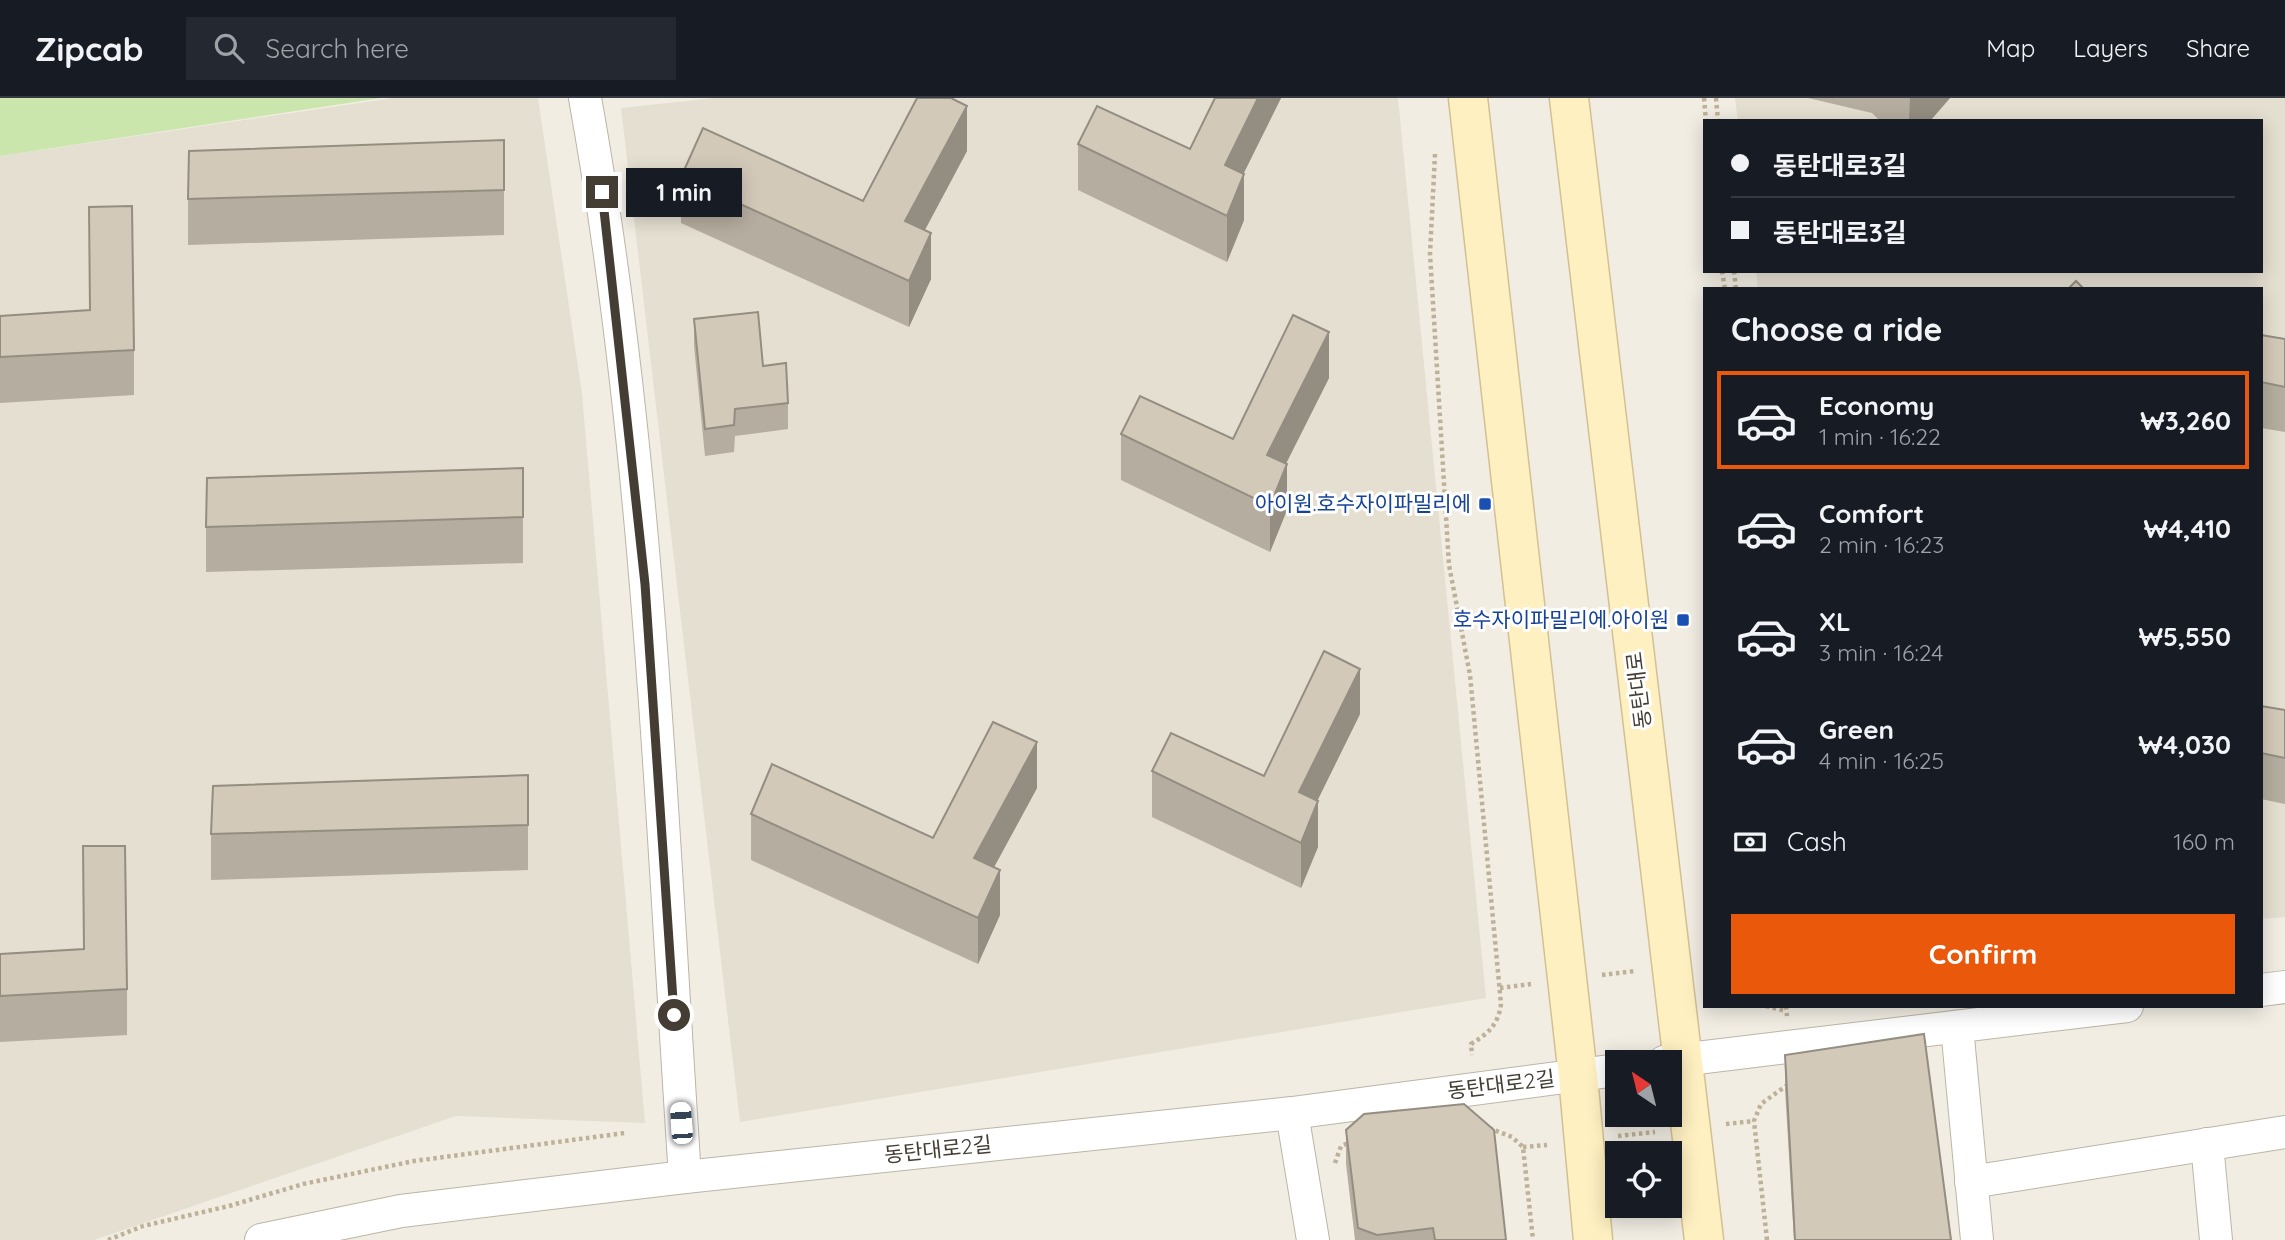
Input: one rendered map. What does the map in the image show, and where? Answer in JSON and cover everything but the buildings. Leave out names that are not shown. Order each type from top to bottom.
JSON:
[{"type":"main road","points":[[1468,98],[1578,1076],[1593,1240]]},
{"type":"main road","name":"동탄대로","points":[[1569,98],[1672,1050]]},
{"type":"main road","name":"동탄대로","points":[[1682,1096],[1690,1128],[1704,1240]]},
{"type":"street","points":[[585,98],[606,216],[645,584],[685,1177]]},
{"type":"street","points":[[2263,990],[2285,987]]},
{"type":"street","points":[[1682,1060],[2111,1008]]},
{"type":"street","points":[[1957,1027],[1977,1240]]},
{"type":"street","name":"동탄대로2길","points":[[261,1240],[401,1211],[685,1177],[1292,1113],[1605,1072]]},
{"type":"street","points":[[1292,1113],[1313,1240]]},
{"type":"street","points":[[1971,1182],[2285,1132]]},
{"type":"street","points":[[2207,1144],[2216,1240]]},
{"type":"path","points":[[1704,98],[1706,119]]},
{"type":"path","points":[[1716,98],[1718,119]]},
{"type":"path","points":[[1435,149],[1430,254],[1449,565],[1470,675],[1501,1004],[1499,1020],[1488,1034],[1471,1044]]},
{"type":"path","points":[[1767,1240],[1754,1121],[1761,1104],[1779,1088],[1792,1082]]},
{"type":"path","points":[[1478,1126],[1496,1129],[1523,1147],[1754,1121]]},
{"type":"path","points":[[108,1240],[144,1226],[377,1169],[625,1133]]},
{"type":"path","points":[[1337,1174],[1335,1161],[1342,1146],[1360,1139]]},
{"type":"path","points":[[1523,1147],[1533,1240]]},
{"type":"shaded area","points":[[393,98],[538,98],[582,394],[645,1123],[456,1116],[94,1240],[0,1240],[0,156]]},
{"type":"shaded area","points":[[714,98],[1398,98],[1486,998],[740,1122],[621,108]]},
{"type":"shaded area","points":[[1735,98],[2285,98],[2285,917],[2263,919],[2263,287],[1758,287],[1756,273],[2263,273],[2263,119],[1738,119]]},
{"type":"green space","points":[[0,98],[381,98],[0,156]]},
{"type":"place","name":"아이원.호수자이파밀리에","points":[[1485,504]]},
{"type":"place","name":"호수자이파밀리에.아이원","points":[[1683,620]]},
{"type":"route","points":[[602,192],[645,584],[674,1015]]}]
